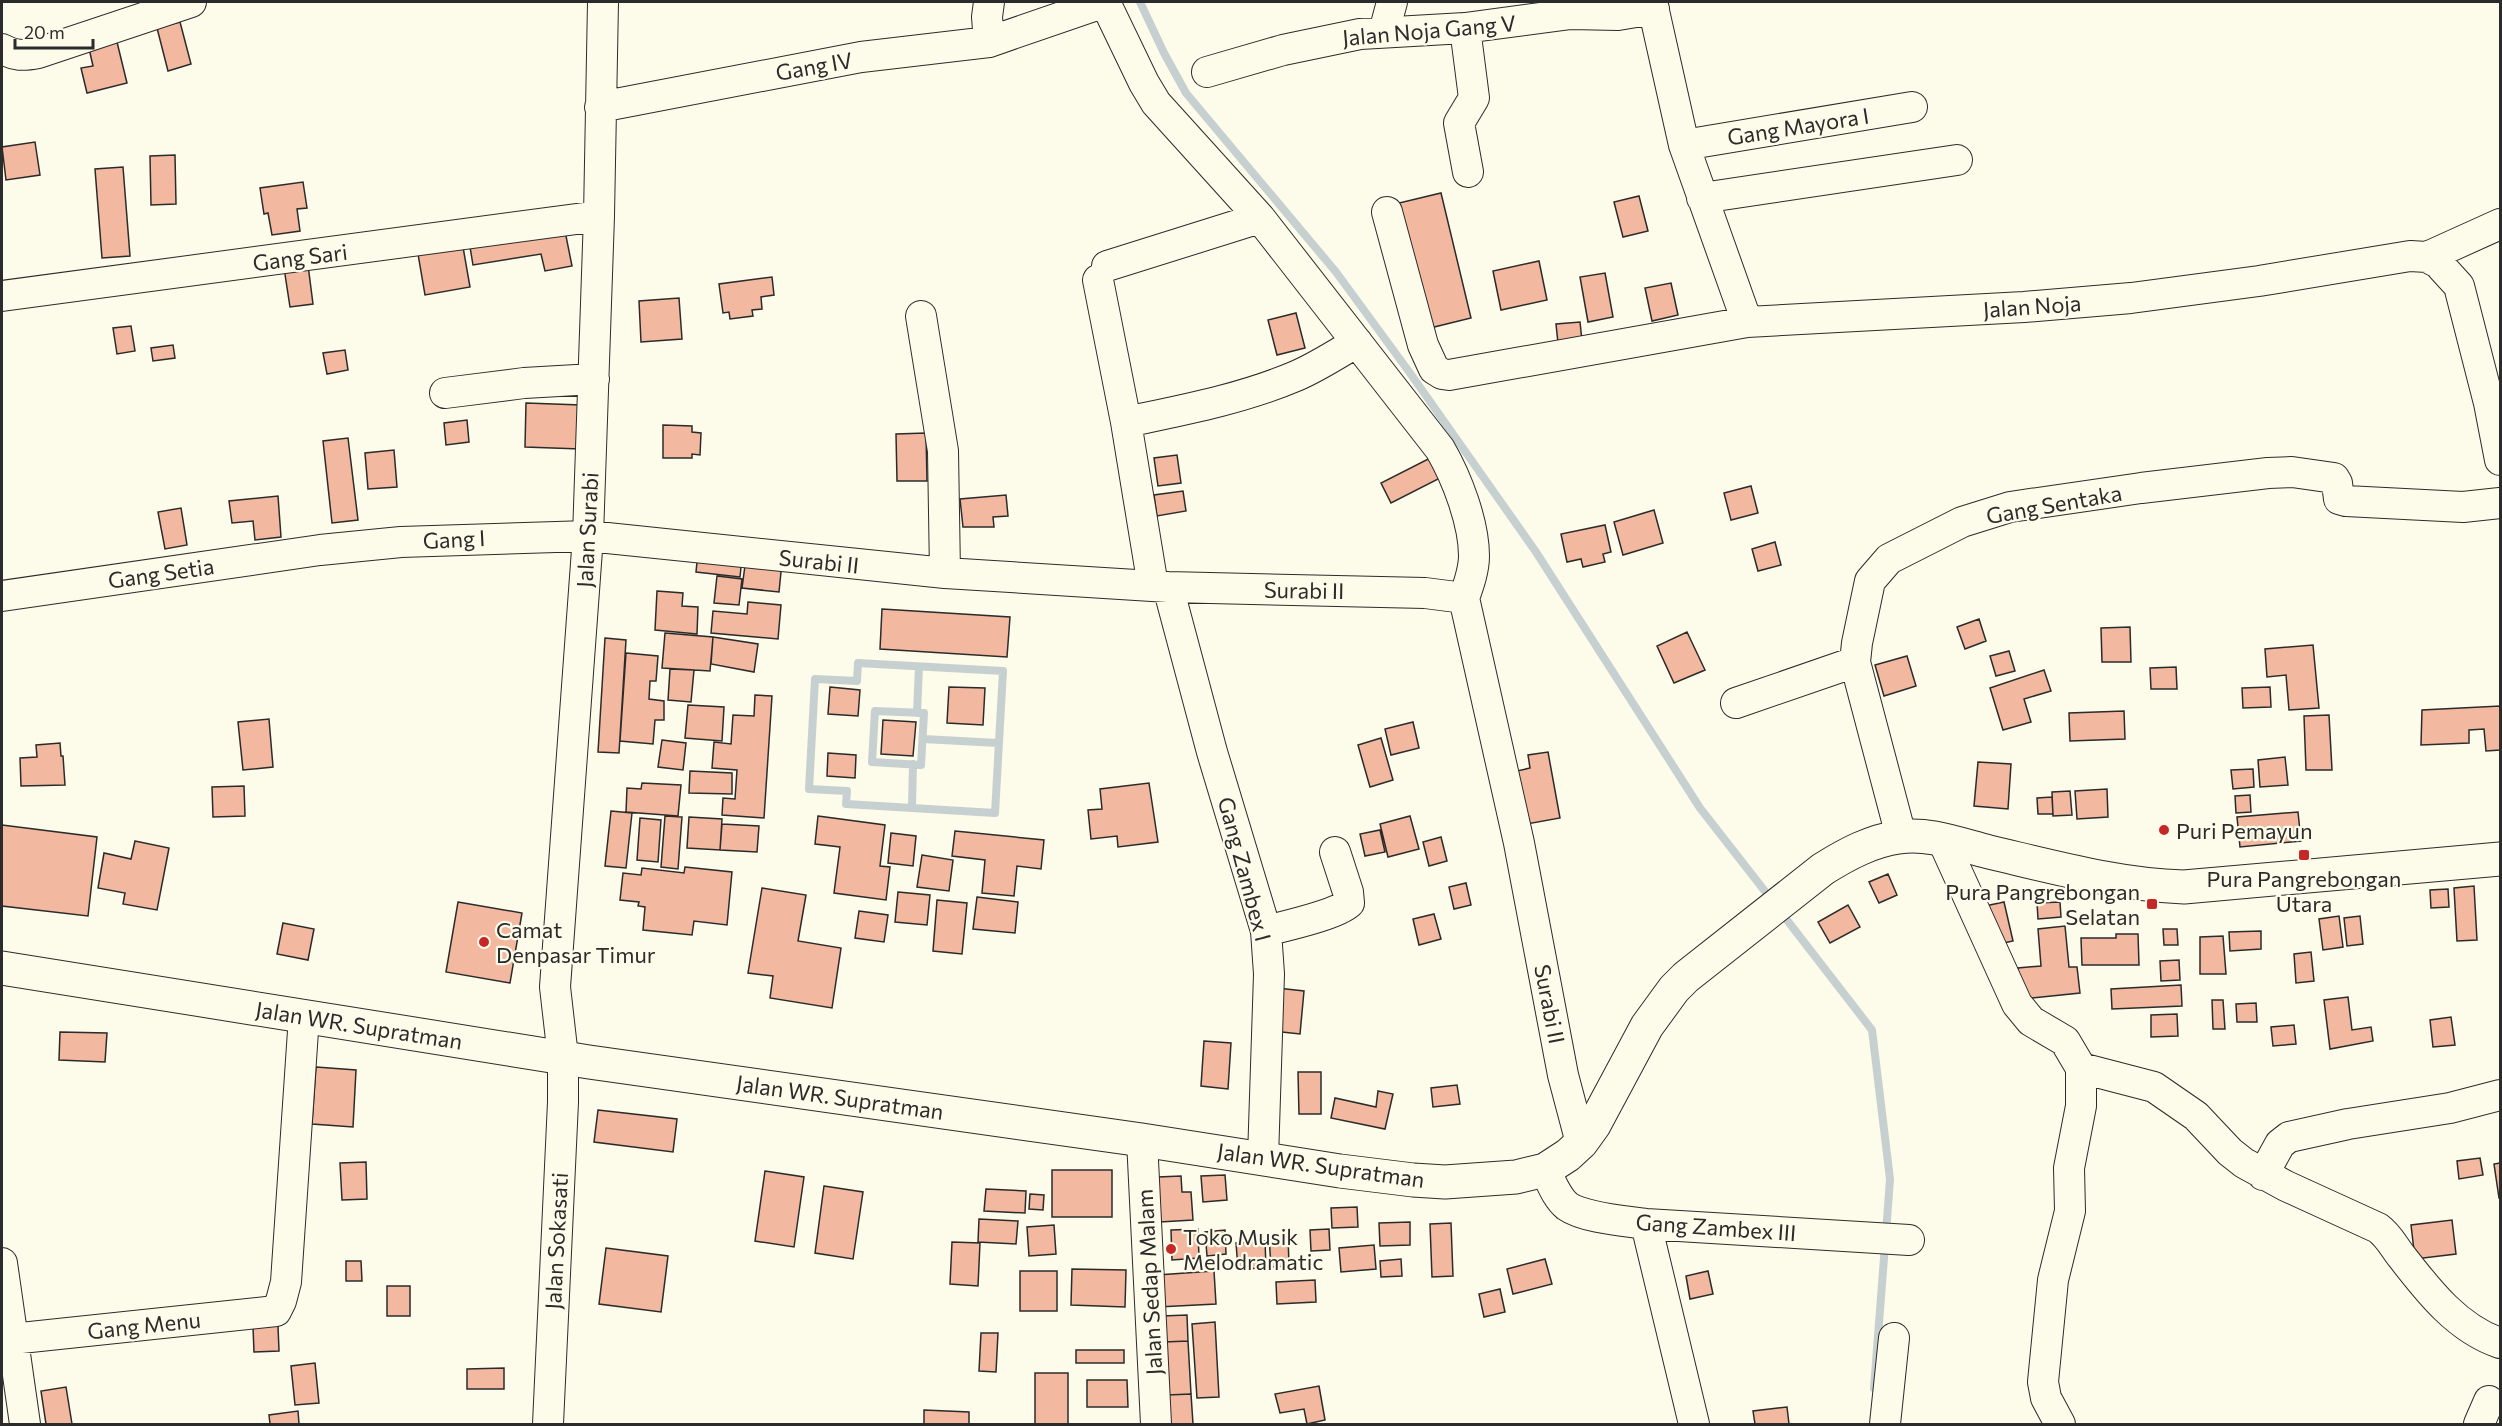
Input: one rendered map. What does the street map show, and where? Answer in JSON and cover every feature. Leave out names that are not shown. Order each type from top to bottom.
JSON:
[{"type":"main road","name":"Jalan WR. Supratman","points":[[2,968],[563,1058],[1381,1176],[1445,1182],[1516,1177],[1545,1170],[1568,1155],[1581,1143],[1608,1102],[1632,1052],[1674,989],[1717,951],[1793,891],[1840,858],[1876,842],[1901,836],[1943,841],[2073,872],[2162,886],[2184,887],[2500,859]]},
{"type":"street","points":[[2,49],[14,55],[38,53],[191,2]]},
{"type":"street","name":"Jalan Surabi","points":[[563,1058],[555,987],[588,536],[599,216],[603,2]]},
{"type":"street","points":[[989,2],[987,17],[989,42]]},
{"type":"street","points":[[1105,2],[1156,103],[1260,218],[1440,449],[1453,471],[1473,543],[1473,568],[1464,597]]},
{"type":"street","name":"Gang IV","points":[[600,107],[861,57],[989,42],[1105,2]]},
{"type":"street","points":[[1384,32],[1392,2]]},
{"type":"street","points":[[1653,5],[1684,145],[1747,322]]},
{"type":"street","name":"Jalan Noja Gang V","points":[[1207,72],[1321,41],[1384,32],[1465,28],[1571,14],[1618,15],[1653,5]]},
{"type":"street","points":[[1465,28],[1474,98],[1460,123],[1468,172]]},
{"type":"street","name":"Gang Mayora I","points":[[1684,145],[1912,107]]},
{"type":"street","points":[[1702,198],[1957,160]]},
{"type":"street","name":"Jalan Noja","points":[[1387,212],[1423,345],[1434,369],[1442,374],[1469,372],[1747,322],[2024,307],[2131,298],[2259,281],[2410,256],[2427,256],[2500,224]]},
{"type":"street","name":"Gang Sari","points":[[2,296],[599,216]]},
{"type":"street","name":"Gang Zambex I","points":[[1260,218],[1103,273],[1126,422],[1161,587],[1266,931],[1269,974],[1263,1158]]},
{"type":"street","points":[[2459,286],[2470,237]]},
{"type":"street","points":[[2427,256],[2448,272],[2459,286],[2489,403],[2500,460]]},
{"type":"street","points":[[921,316],[943,451],[945,573]]},
{"type":"street","points":[[1126,422],[1224,400],[1275,384],[1298,375],[1357,342]]},
{"type":"street","points":[[445,393],[487,387],[594,379]]},
{"type":"street","name":"Gang Sentaka","points":[[1901,836],[1855,662],[1870,581],[1889,560],[1962,522],[2010,507],[2141,488],[2292,472],[2334,478],[2339,499],[2346,501],[2463,507],[2500,503]]},
{"type":"street","name":"Surabi II","points":[[588,536],[945,573],[1161,587],[1425,593],[1464,597],[1514,820],[1563,1075],[1581,1143]]},
{"type":"street","name":"Gang I","points":[[320,550],[466,538],[588,536]]},
{"type":"street","name":"Gang Setia","points":[[2,596],[320,550]]},
{"type":"street","points":[[1736,703],[1855,662]]},
{"type":"street","points":[[1943,841],[2017,1004],[2031,1021],[2070,1046],[2080,1068],[2081,1106],[2068,1168],[2070,1211],[2053,1280],[2043,1382],[2046,1398],[2060,1425]]},
{"type":"street","points":[[1266,931],[1327,913],[1344,907],[1348,903],[1348,892],[1335,852]]},
{"type":"street","name":"Gang Menu","points":[[7,1340],[276,1311],[286,1282],[304,1016]]},
{"type":"street","name":"Jalan Sokasati","points":[[548,1425],[563,1058]]},
{"type":"street","points":[[2080,1068],[2154,1087],[2196,1116],[2230,1152],[2263,1175],[2378,1228],[2385,1233],[2401,1256],[2452,1314],[2474,1331],[2500,1343]]},
{"type":"street","points":[[2263,1175],[2280,1144],[2289,1137],[2348,1124],[2450,1108],[2500,1095]]},
{"type":"street","name":"Jalan Sedap Malam","points":[[1142,1140],[1156,1425]]},
{"type":"street","name":"Gang Zambex III","points":[[1545,1170],[1558,1195],[1567,1206],[1578,1211],[1646,1224],[1896,1239]]},
{"type":"street","points":[[1646,1224],[1694,1425]]},
{"type":"street","points":[[2,1263],[7,1340],[24,1425]]},
{"type":"street","points":[[1885,1425],[1894,1338]]},
{"type":"building","points":[[180,22],[191,64],[168,71],[157,28]]},
{"type":"building","points":[[116,38],[127,83],[87,93],[81,68],[93,66],[88,44]]},
{"type":"building","points":[[35,142],[40,175],[6,180],[2,147]]},
{"type":"building","points":[[175,155],[176,204],[151,205],[150,156]]},
{"type":"building","points":[[123,167],[130,256],[102,258],[95,169]]},
{"type":"building","points":[[303,182],[307,208],[297,209],[300,231],[272,235],[268,213],[264,214],[260,188]]},
{"type":"building","points":[[1441,193],[1471,318],[1430,328],[1399,203]]},
{"type":"building","points":[[1639,196],[1648,231],[1623,237],[1614,202]]},
{"type":"building","points":[[564,226],[572,266],[545,271],[541,254],[473,265],[469,241]]},
{"type":"building","points":[[463,247],[470,287],[425,295],[418,254]]},
{"type":"building","points":[[1539,261],[1547,300],[1501,310],[1493,271]]},
{"type":"building","points":[[308,265],[313,304],[290,307],[284,268]]},
{"type":"building","points":[[1605,273],[1613,317],[1588,322],[1580,277]]},
{"type":"building","points":[[772,277],[774,295],[761,297],[762,309],[752,310],[753,316],[730,319],[729,312],[723,313],[719,284]]},
{"type":"building","points":[[1671,283],[1678,315],[1652,321],[1645,288]]},
{"type":"building","points":[[679,298],[682,339],[641,342],[639,301]]},
{"type":"building","points":[[1296,313],[1305,348],[1277,355],[1268,320]]},
{"type":"building","points":[[1580,322],[1582,341],[1558,343],[1556,324]]},
{"type":"building","points":[[131,326],[135,351],[117,354],[113,328]]},
{"type":"building","points":[[173,345],[175,358],[153,361],[151,348]]},
{"type":"building","points":[[345,350],[348,370],[327,374],[323,353]]},
{"type":"building","points":[[526,403],[581,405],[580,449],[525,447]]},
{"type":"building","points":[[467,420],[469,442],[446,445],[444,423]]},
{"type":"building","points":[[663,425],[692,426],[692,432],[701,433],[700,455],[692,454],[692,458],[663,458]]},
{"type":"building","points":[[926,433],[927,481],[897,481],[896,434]]},
{"type":"building","points":[[348,438],[358,520],[332,523],[323,441]]},
{"type":"building","points":[[394,450],[397,487],[368,489],[365,453]]},
{"type":"building","points":[[1438,454],[1448,474],[1391,503],[1381,483]]},
{"type":"building","points":[[1177,455],[1181,483],[1158,486],[1154,458]]},
{"type":"building","points":[[1751,486],[1758,513],[1731,520],[1724,493]]},
{"type":"building","points":[[1183,491],[1186,511],[1157,516],[1154,495]]},
{"type":"building","points":[[1006,495],[1008,516],[993,517],[994,527],[963,527],[960,499]]},
{"type":"building","points":[[278,496],[281,537],[255,540],[253,521],[232,523],[229,501]]},
{"type":"building","points":[[181,508],[187,545],[165,549],[158,512]]},
{"type":"building","points":[[1654,510],[1663,543],[1623,555],[1614,522]]},
{"type":"building","points":[[1605,525],[1611,552],[1603,554],[1605,562],[1583,567],[1581,559],[1567,562],[1561,534]]},
{"type":"building","points":[[1775,542],[1781,565],[1758,571],[1752,549]]},
{"type":"building","points":[[698,552],[742,557],[740,577],[696,572]]},
{"type":"building","points":[[746,558],[782,562],[779,592],[742,588]]},
{"type":"building","points":[[717,576],[742,579],[739,605],[714,603]]},
{"type":"building","points":[[657,591],[683,593],[682,606],[698,607],[697,634],[655,630]]},
{"type":"building","points":[[748,602],[781,605],[778,639],[711,633],[713,611],[747,614]]},
{"type":"building","points":[[882,609],[1010,617],[1007,657],[880,649]]},
{"type":"building","points":[[1979,619],[1986,641],[1965,649],[1957,627]]},
{"type":"building","points":[[2130,627],[2131,662],[2102,662],[2101,628]]},
{"type":"building","points":[[1687,632],[1705,670],[1674,683],[1657,646]]},
{"type":"building","points":[[665,633],[713,637],[710,671],[662,668]]},
{"type":"building","points":[[713,637],[758,644],[754,672],[711,664]]},
{"type":"building","points":[[605,638],[626,640],[619,753],[598,752]]},
{"type":"building","points":[[2313,645],[2319,708],[2289,710],[2286,675],[2267,677],[2265,649]]},
{"type":"building","points":[[2009,651],[2015,671],[1996,676],[1990,656]]},
{"type":"building","points":[[626,653],[658,656],[656,681],[650,681],[649,699],[664,701],[664,720],[655,720],[653,744],[620,741]]},
{"type":"building","points":[[1907,656],[1916,686],[1884,696],[1875,665]]},
{"type":"building","points":[[2176,667],[2177,689],[2151,689],[2150,668]]},
{"type":"building","points":[[670,669],[694,670],[691,702],[668,700]]},
{"type":"building","points":[[2044,670],[2051,691],[2024,699],[2031,722],[2003,730],[1990,688]]},
{"type":"building","points":[[830,687],[860,690],[858,716],[828,714]]},
{"type":"building","points":[[949,687],[985,688],[983,725],[947,723]]},
{"type":"building","points":[[2270,687],[2271,707],[2243,708],[2242,688]]},
{"type":"building","points":[[755,695],[772,696],[764,818],[722,815],[723,798],[735,799],[737,770],[712,768],[714,742],[731,744],[733,715],[754,716]]},
{"type":"building","points":[[688,705],[724,707],[722,741],[685,738]]},
{"type":"building","points":[[2500,706],[2500,750],[2486,751],[2484,729],[2469,730],[2469,743],[2421,745],[2422,710]]},
{"type":"building","points":[[2124,711],[2125,739],[2070,741],[2069,713]]},
{"type":"building","points":[[2329,715],[2332,770],[2306,770],[2304,716]]},
{"type":"building","points":[[269,719],[273,767],[243,770],[238,722]]},
{"type":"building","points":[[883,720],[916,722],[913,756],[881,754]]},
{"type":"building","points":[[1413,722],[1419,748],[1391,755],[1385,729]]},
{"type":"building","points":[[1381,738],[1393,780],[1370,787],[1358,745]]},
{"type":"building","points":[[662,740],[686,743],[683,770],[658,767]]},
{"type":"building","points":[[60,743],[65,785],[21,786],[20,758],[37,757],[36,745]]},
{"type":"building","points":[[1548,752],[1560,818],[1527,824],[1517,771],[1530,768],[1528,755]]},
{"type":"building","points":[[828,753],[856,755],[855,778],[827,776]]},
{"type":"building","points":[[2285,757],[2288,785],[2260,787],[2258,760]]},
{"type":"building","points":[[1978,762],[2011,764],[2008,809],[1974,806]]},
{"type":"building","points":[[2253,769],[2254,787],[2233,789],[2231,770]]},
{"type":"building","points":[[690,771],[732,773],[732,794],[689,793]]},
{"type":"building","points":[[642,783],[681,785],[678,816],[626,812],[627,788],[641,789]]},
{"type":"building","points":[[1149,783],[1158,842],[1118,847],[1117,836],[1091,839],[1088,810],[1102,809],[1100,789]]},
{"type":"building","points":[[244,786],[245,816],[213,817],[212,787]]},
{"type":"building","points":[[2107,789],[2108,817],[2077,819],[2075,791]]},
{"type":"building","points":[[2070,791],[2072,815],[2053,816],[2052,792]]},
{"type":"building","points":[[2250,795],[2251,812],[2236,813],[2235,796]]},
{"type":"building","points":[[2052,797],[2053,814],[2038,814],[2037,798]]},
{"type":"building","points":[[611,811],[632,813],[626,868],[605,866]]},
{"type":"building","points":[[2298,812],[2301,841],[2240,847],[2237,817]]},
{"type":"building","points":[[665,816],[682,817],[678,869],[661,867]]},
{"type":"building","points":[[818,816],[885,825],[880,866],[890,867],[886,900],[834,893],[840,847],[815,844]]},
{"type":"building","points":[[1410,816],[1419,849],[1388,857],[1380,824]]},
{"type":"building","points":[[689,817],[722,819],[720,850],[687,848]]},
{"type":"building","points":[[640,818],[661,820],[658,862],[637,860]]},
{"type":"building","points":[[722,824],[759,826],[757,852],[720,850]]},
{"type":"building","points":[[2,825],[97,837],[88,916],[2,906]]},
{"type":"building","points":[[1380,830],[1385,852],[1365,856],[1360,834]]},
{"type":"building","points":[[955,831],[1044,840],[1041,869],[1017,866],[1014,896],[982,893],[985,860],[952,856]]},
{"type":"building","points":[[891,833],[916,836],[913,866],[888,863]]},
{"type":"building","points":[[1441,837],[1447,861],[1429,866],[1423,842]]},
{"type":"building","points":[[135,841],[169,848],[157,910],[123,904],[125,893],[98,888],[104,853],[131,859]]},
{"type":"building","points":[[922,855],[953,860],[949,891],[917,887]]},
{"type":"building","points":[[685,867],[732,872],[727,925],[694,921],[692,935],[643,930],[645,907],[638,906],[639,902],[620,900],[623,873],[641,875],[642,868],[684,873]]},
{"type":"building","points":[[1888,874],[1897,895],[1879,903],[1869,882]]},
{"type":"building","points":[[1466,883],[1471,905],[1454,909],[1449,887]]},
{"type":"building","points":[[2474,886],[2477,940],[2457,941],[2454,888]]},
{"type":"building","points":[[762,888],[806,895],[798,941],[841,948],[832,1008],[770,998],[773,976],[748,973]]},
{"type":"building","points":[[2448,889],[2449,907],[2431,908],[2430,890]]},
{"type":"building","points":[[898,892],[930,895],[927,925],[895,922]]},
{"type":"building","points":[[977,897],[1018,902],[1015,933],[973,929]]},
{"type":"building","points":[[937,900],[967,903],[962,954],[933,951]]},
{"type":"building","name":"Camat Denpasar Timur","points":[[458,902],[522,913],[510,983],[446,972]]},
{"type":"building","points":[[2004,902],[2013,941],[1994,945],[1985,906]]},
{"type":"building","points":[[2060,902],[2061,917],[2038,919],[2037,903]]},
{"type":"building","points":[[1848,905],[1860,927],[1830,943],[1818,922]]},
{"type":"building","points":[[859,911],[888,915],[884,942],[855,938]]},
{"type":"building","points":[[1434,914],[1441,939],[1419,945],[1413,919]]},
{"type":"building","points":[[2339,916],[2343,947],[2323,950],[2319,919]]},
{"type":"building","points":[[2360,916],[2363,944],[2347,946],[2344,918]]},
{"type":"building","points":[[283,923],[314,929],[308,960],[277,954]]},
{"type":"building","points":[[2065,926],[2069,967],[2077,967],[2080,993],[2021,999],[2018,968],[2041,966],[2038,929]]},
{"type":"building","points":[[2163,929],[2177,929],[2178,945],[2164,945]]},
{"type":"building","points":[[2261,931],[2261,949],[2230,951],[2229,932]]},
{"type":"building","points":[[2116,934],[2138,934],[2139,965],[2082,965],[2081,938],[2116,938]]},
{"type":"building","points":[[2223,936],[2226,974],[2200,974],[2200,937]]},
{"type":"building","points":[[2311,952],[2314,981],[2296,983],[2294,954]]},
{"type":"building","points":[[2179,960],[2180,980],[2161,981],[2160,961]]},
{"type":"building","points":[[2181,985],[2182,1006],[2112,1009],[2111,989]]},
{"type":"building","points":[[1277,988],[1304,991],[1300,1034],[1273,1031]]},
{"type":"building","points":[[2348,997],[2352,1030],[2371,1027],[2373,1041],[2330,1049],[2324,1000]]},
{"type":"building","points":[[2212,1000],[2223,1000],[2225,1029],[2213,1029]]},
{"type":"building","points":[[2256,1003],[2257,1022],[2237,1022],[2236,1004]]},
{"type":"building","points":[[2177,1014],[2178,1036],[2151,1037],[2151,1015]]},
{"type":"building","points":[[2451,1017],[2455,1045],[2433,1047],[2430,1020]]},
{"type":"building","points":[[2294,1025],[2296,1044],[2273,1046],[2271,1027]]},
{"type":"building","points":[[60,1032],[107,1033],[105,1062],[59,1060]]},
{"type":"building","points":[[1204,1041],[1231,1043],[1228,1089],[1201,1086]]},
{"type":"building","points":[[316,1067],[356,1070],[353,1127],[312,1124]]},
{"type":"building","points":[[1298,1072],[1321,1072],[1321,1114],[1299,1114]]},
{"type":"building","points":[[1457,1085],[1460,1104],[1433,1107],[1431,1088]]},
{"type":"building","points":[[1378,1091],[1393,1094],[1385,1129],[1331,1118],[1335,1098],[1376,1107]]},
{"type":"building","points":[[598,1110],[677,1119],[673,1152],[594,1142]]},
{"type":"building","points":[[2480,1158],[2483,1175],[2459,1179],[2457,1161]]},
{"type":"building","points":[[366,1162],[367,1199],[342,1200],[340,1163]]},
{"type":"building","points":[[2500,1163],[2500,1198],[2499,1198],[2494,1164]]},
{"type":"building","points":[[1052,1170],[1112,1170],[1112,1217],[1052,1217]]},
{"type":"building","points":[[765,1171],[804,1177],[794,1247],[755,1241]]},
{"type":"building","points":[[1225,1175],[1227,1200],[1203,1202],[1201,1176]]},
{"type":"building","points":[[1181,1176],[1182,1192],[1191,1192],[1193,1220],[1160,1222],[1158,1177]]},
{"type":"building","points":[[824,1186],[863,1192],[853,1259],[815,1253]]},
{"type":"building","points":[[986,1189],[1026,1191],[1025,1213],[984,1211]]},
{"type":"building","points":[[1030,1194],[1044,1195],[1043,1210],[1029,1209]]},
{"type":"building","points":[[1357,1207],[1358,1227],[1332,1228],[1331,1208]]},
{"type":"building","points":[[979,1219],[1018,1221],[1016,1244],[978,1242]]},
{"type":"building","points":[[2452,1220],[2456,1254],[2415,1259],[2411,1225]]},
{"type":"building","points":[[1410,1222],[1410,1245],[1380,1246],[1379,1223]]},
{"type":"building","points":[[1451,1223],[1453,1276],[1432,1277],[1430,1224]]},
{"type":"building","points":[[1054,1225],[1056,1254],[1029,1256],[1027,1227]]},
{"type":"building","points":[[1198,1229],[1199,1258],[1172,1260],[1171,1230]]},
{"type":"building","points":[[1329,1229],[1330,1250],[1311,1251],[1310,1230]]},
{"type":"building","points":[[1225,1230],[1226,1254],[1207,1256],[1205,1232]]},
{"type":"building","points":[[1288,1235],[1289,1266],[1271,1267],[1269,1236]]},
{"type":"building","points":[[1265,1241],[1266,1268],[1238,1269],[1236,1243]]},
{"type":"building","points":[[952,1242],[980,1243],[978,1286],[950,1284]]},
{"type":"building","points":[[1374,1245],[1376,1269],[1341,1272],[1339,1248]]},
{"type":"building","points":[[606,1248],[668,1256],[661,1312],[599,1304]]},
{"type":"building","points":[[1401,1259],[1402,1276],[1381,1277],[1380,1261]]},
{"type":"building","points":[[1545,1259],[1552,1284],[1513,1294],[1507,1269]]},
{"type":"building","points":[[346,1261],[361,1261],[362,1281],[346,1281]]},
{"type":"building","points":[[1072,1269],[1126,1270],[1125,1307],[1071,1305]]},
{"type":"building","points":[[1020,1271],[1057,1271],[1057,1311],[1020,1311]]},
{"type":"building","points":[[1214,1271],[1216,1304],[1158,1307],[1157,1275]]},
{"type":"building","points":[[1708,1271],[1713,1294],[1690,1299],[1686,1276]]},
{"type":"building","points":[[1315,1280],[1316,1302],[1277,1304],[1276,1282]]},
{"type":"building","points":[[387,1286],[410,1286],[410,1316],[387,1316]]},
{"type":"building","points":[[1500,1289],[1505,1312],[1484,1317],[1479,1294]]},
{"type":"building","points":[[1187,1315],[1188,1341],[1164,1342],[1162,1316]]},
{"type":"building","points":[[1215,1322],[1219,1397],[1197,1398],[1192,1324]]},
{"type":"building","points":[[278,1326],[279,1351],[254,1352],[253,1327]]},
{"type":"building","points":[[981,1333],[998,1333],[996,1372],[979,1371]]},
{"type":"building","points":[[1188,1341],[1191,1394],[1167,1395],[1164,1342]]},
{"type":"building","points":[[1076,1350],[1124,1350],[1124,1363],[1076,1363]]},
{"type":"building","points":[[315,1363],[319,1403],[295,1405],[291,1366]]},
{"type":"building","points":[[504,1368],[504,1389],[467,1389],[467,1369]]},
{"type":"building","points":[[1035,1373],[1068,1373],[1068,1424],[1035,1424]]},
{"type":"building","points":[[1087,1380],[1127,1380],[1128,1407],[1087,1407]]},
{"type":"building","points":[[1319,1386],[1325,1420],[1307,1424],[1304,1409],[1280,1413],[1275,1394]]},
{"type":"building","points":[[66,1387],[72,1424],[46,1424],[41,1391]]},
{"type":"building","points":[[1191,1394],[1193,1424],[1169,1424],[1167,1395]]},
{"type":"building","points":[[1787,1407],[1789,1424],[1755,1424],[1753,1411]]},
{"type":"building","points":[[924,1410],[969,1412],[969,1424],[924,1424]]},
{"type":"building","points":[[298,1411],[299,1424],[270,1424],[269,1415]]},
{"type":"waterway","points":[[1140,2],[1186,93],[1336,272],[1410,373],[1536,552],[1700,808],[1771,899]]},
{"type":"waterway","points":[[858,663],[1003,671],[995,813],[846,804],[847,791],[809,789],[815,679],[857,681],[858,663]]},
{"type":"waterway","points":[[917,713],[919,667]]},
{"type":"waterway","points":[[875,711],[924,713],[921,765],[872,762],[875,711]]},
{"type":"waterway","points":[[923,739],[998,743]]},
{"type":"waterway","points":[[912,808],[913,764]]},
{"type":"waterway","points":[[1780,911],[1872,1030],[1890,1179],[1886,1233]]},
{"type":"waterway","points":[[1874,1388],[1885,1245]]},
{"type":"place","name":"Puri Pemayun","points":[[2164,830]]},
{"type":"place","name":"Pura Pangrebongan Utara","points":[[2304,855]]},
{"type":"place","name":"Pura Pangrebongan Selatan","points":[[2152,904]]},
{"type":"place","name":"Camat Denpasar Timur","points":[[484,942]]},
{"type":"place","name":"Toko Musik Melodramatic","points":[[1171,1249]]}]
